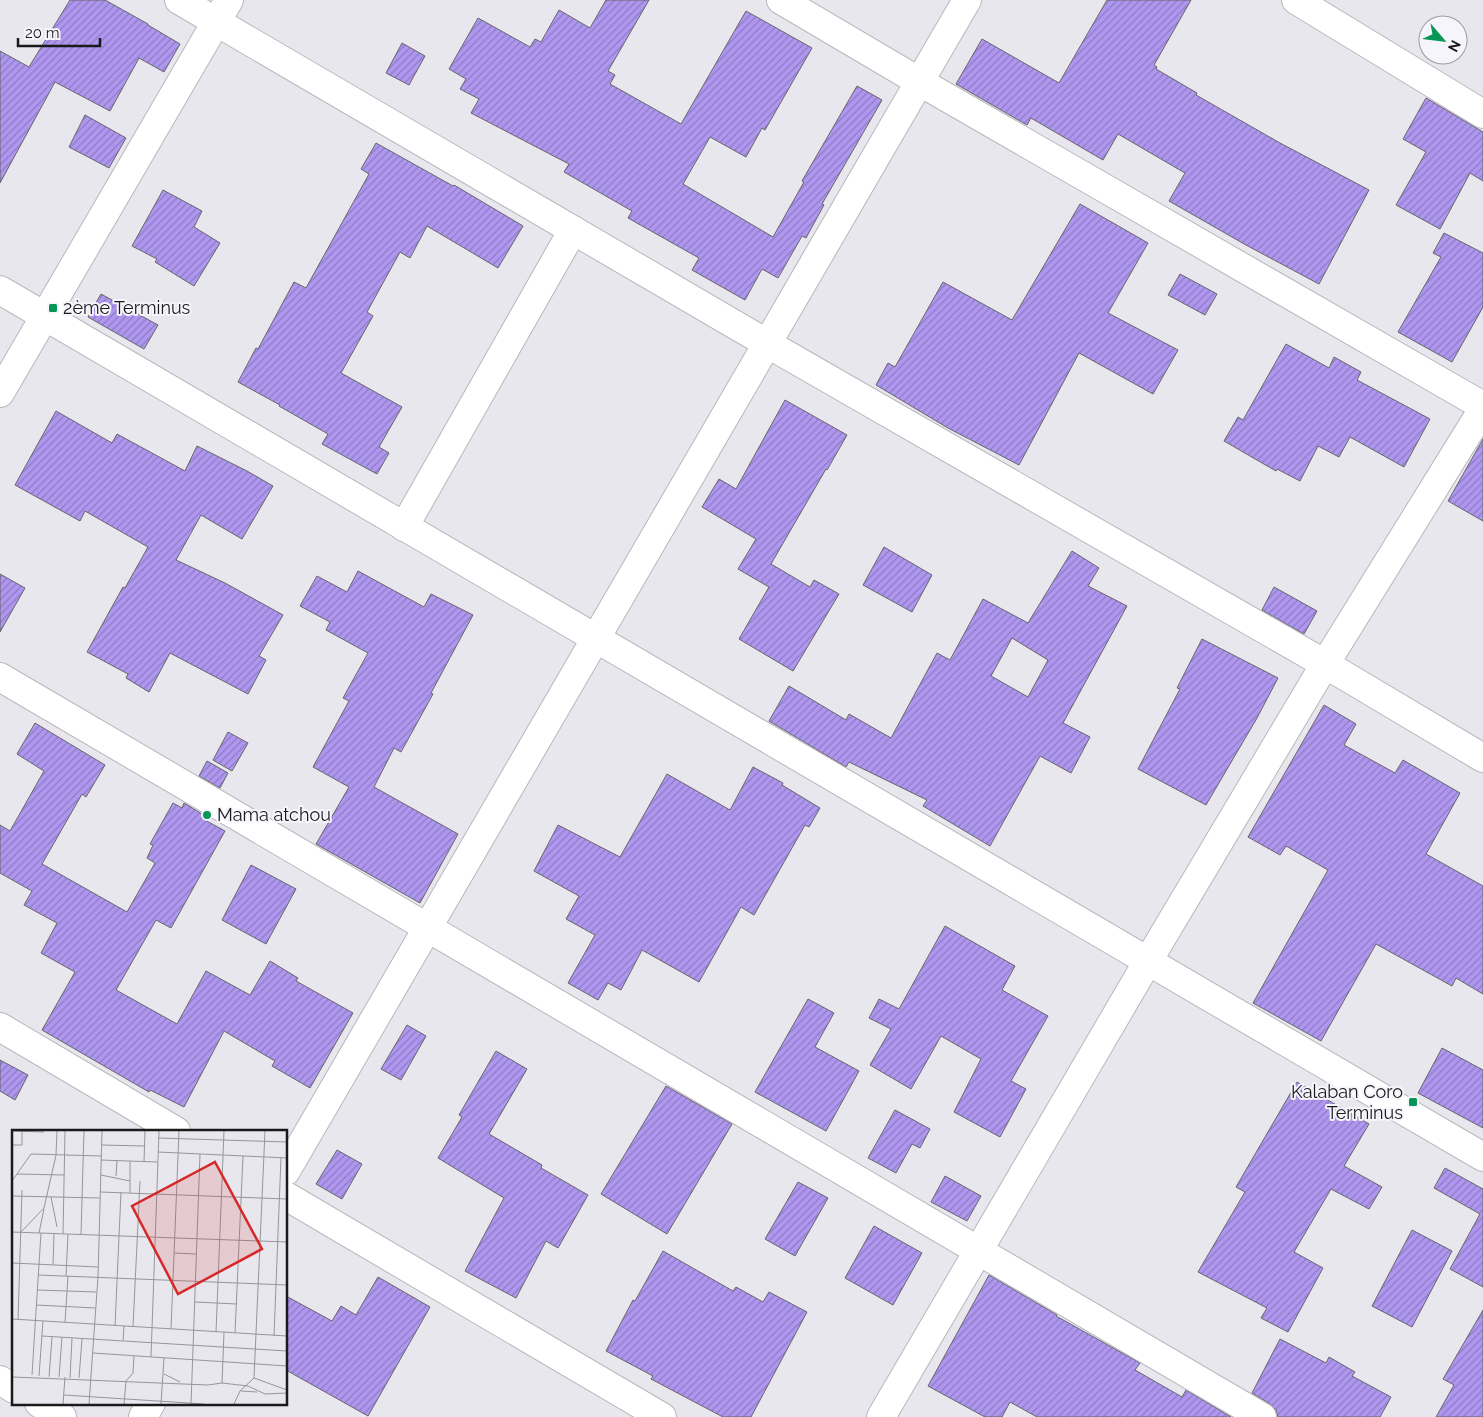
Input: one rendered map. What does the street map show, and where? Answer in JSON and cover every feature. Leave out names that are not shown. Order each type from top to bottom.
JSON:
[{"type":"street","points":[[179,0],[223,11],[574,230],[768,344],[1325,664],[1483,758]]},
{"type":"street","points":[[781,0],[1483,408],[1325,664],[1148,961],[881,1417]]},
{"type":"street","points":[[288,1168],[967,0]]},
{"type":"street","points":[[1296,0],[1483,114]]},
{"type":"street","points":[[0,393],[223,11]]},
{"type":"street","points":[[404,527],[574,230]]},
{"type":"street","points":[[0,290],[1483,1157]]},
{"type":"street","points":[[0,677],[1262,1417]]},
{"type":"street","points":[[0,1027],[174,1130]]},
{"type":"street","points":[[288,1197],[662,1417]]},
{"type":"street","points":[[0,1380],[12,1388]]},
{"type":"street","points":[[41,1404],[62,1417]]},
{"type":"street","points":[[143,1417],[150,1404]]},
{"type":"building","points":[[70,0],[105,0],[180,44],[164,72],[139,58],[110,111],[55,82],[0,183],[0,51],[29,67]]},
{"type":"building","points":[[606,0],[649,0],[608,71],[615,75],[610,84],[681,124],[746,11],[812,48],[765,130],[762,128],[746,157],[710,137],[683,184],[773,237],[804,182],[802,181],[857,86],[882,100],[822,204],[824,205],[806,238],[802,236],[778,278],[762,269],[745,300],[692,270],[699,258],[628,218],[632,211],[564,172],[569,164],[471,113],[479,99],[460,89],[466,79],[449,69],[478,18],[530,47],[535,39],[541,42],[559,10],[590,28]]},
{"type":"building","points":[[1107,0],[1191,0],[1154,65],[1157,67],[1156,69],[1197,93],[1196,95],[1280,143],[1369,190],[1319,284],[1169,201],[1185,173],[1118,134],[1103,160],[1031,118],[1027,125],[956,84],[982,39],[1059,83]]},
{"type":"building","points":[[402,43],[425,56],[409,85],[386,73]]},
{"type":"building","points":[[1426,98],[1483,132],[1483,181],[1470,173],[1440,229],[1396,205],[1426,152],[1403,139]]},
{"type":"building","points":[[85,115],[126,138],[109,168],[69,147]]},
{"type":"building","points":[[376,143],[454,185],[523,226],[498,268],[427,226],[410,258],[400,252],[367,312],[373,316],[341,373],[402,407],[379,447],[389,453],[377,474],[322,444],[328,434],[238,382],[294,282],[306,288],[369,174],[361,169]]},
{"type":"building","points":[[163,190],[202,211],[194,227],[220,243],[194,286],[155,262],[157,259],[132,246]]},
{"type":"building","points":[[1080,204],[1148,243],[1108,313],[1178,350],[1153,394],[1079,353],[1019,465],[948,428],[876,385],[888,363],[895,367],[943,282],[1012,320]]},
{"type":"building","points":[[1444,233],[1483,253],[1483,307],[1452,362],[1398,332],[1441,257],[1433,253]]},
{"type":"building","points":[[1180,274],[1217,294],[1205,315],[1168,295]]},
{"type":"building","points":[[101,294],[158,325],[144,349],[88,317]]},
{"type":"building","points":[[1286,344],[1329,368],[1334,357],[1361,372],[1357,380],[1430,419],[1404,467],[1350,437],[1339,457],[1318,446],[1300,481],[1277,469],[1276,471],[1224,441],[1238,417],[1243,420]]},
{"type":"building","points":[[785,400],[847,435],[771,564],[810,587],[814,580],[839,594],[793,671],[739,639],[769,587],[738,569],[756,539],[702,507],[719,479],[736,489]]},
{"type":"building","points":[[56,411],[112,443],[117,434],[185,471],[197,446],[273,486],[242,539],[201,515],[176,560],[225,583],[283,615],[259,656],[266,660],[248,694],[170,653],[149,692],[126,678],[128,674],[87,652],[123,587],[125,588],[148,547],[85,511],[80,521],[15,485]]},
{"type":"building","points":[[1483,439],[1483,521],[1448,501]]},
{"type":"building","points":[[884,547],[932,575],[912,612],[863,585]]},
{"type":"building","points":[[1072,551],[1099,568],[1088,586],[1127,606],[1063,723],[1090,737],[1071,773],[1040,756],[990,846],[923,806],[927,800],[849,762],[846,767],[769,721],[789,686],[846,720],[849,714],[891,738],[937,653],[950,660],[983,599],[1028,623]],"holes":[[[1012,638],[1048,660],[1028,697],[991,676]]]},
{"type":"building","points":[[358,571],[424,607],[431,594],[473,615],[401,752],[394,748],[374,787],[458,834],[420,903],[316,844],[349,787],[313,767],[349,701],[343,698],[368,653],[326,630],[330,622],[300,606],[317,576],[347,592]]},
{"type":"building","points":[[0,574],[25,588],[0,632]]},
{"type":"building","points":[[1274,587],[1317,611],[1304,634],[1262,610]]},
{"type":"building","points":[[1202,639],[1278,678],[1206,805],[1138,769],[1180,689],[1177,688]]},
{"type":"building","points":[[1324,705],[1356,724],[1344,745],[1395,773],[1403,760],[1460,793],[1426,854],[1483,886],[1483,994],[1456,978],[1452,986],[1376,944],[1321,1041],[1253,1003],[1328,870],[1286,846],[1280,855],[1248,837]]},
{"type":"building","points":[[35,723],[105,765],[86,797],[82,794],[42,864],[127,912],[155,863],[147,858],[153,845],[150,844],[173,803],[182,808],[184,803],[205,816],[203,819],[225,831],[171,928],[156,920],[116,990],[177,1024],[206,971],[250,995],[270,961],[298,978],[296,981],[353,1013],[310,1088],[272,1066],[275,1061],[224,1031],[184,1107],[150,1090],[149,1092],[42,1030],[75,972],[41,953],[57,923],[24,905],[32,891],[0,873],[0,825],[10,831],[44,771],[17,754]]},
{"type":"building","points":[[228,732],[248,743],[232,771],[213,760]]},
{"type":"building","points":[[207,761],[228,773],[220,788],[199,776]]},
{"type":"building","points":[[753,767],[783,783],[782,785],[820,808],[809,827],[805,825],[754,915],[741,907],[699,982],[642,950],[621,990],[608,983],[598,1000],[568,983],[595,935],[566,919],[579,896],[534,871],[558,825],[620,857],[667,774],[730,810]]},
{"type":"building","points":[[251,865],[296,889],[266,944],[222,920]]},
{"type":"building","points":[[945,926],[1015,966],[1002,990],[1048,1016],[1011,1081],[1026,1089],[1000,1137],[954,1112],[981,1059],[941,1036],[911,1089],[870,1065],[891,1029],[869,1018],[879,999],[899,1009]]},
{"type":"building","points":[[808,999],[834,1013],[815,1047],[859,1071],[826,1131],[755,1092]]},
{"type":"building","points":[[407,1025],[426,1036],[401,1080],[381,1069]]},
{"type":"building","points":[[1442,1048],[1483,1070],[1483,1128],[1418,1093]]},
{"type":"building","points":[[496,1051],[527,1069],[489,1134],[542,1165],[541,1168],[588,1195],[558,1248],[546,1241],[516,1298],[465,1271],[504,1198],[438,1158],[462,1117],[459,1115]]},
{"type":"building","points":[[0,1060],[28,1075],[15,1100],[0,1091]]},
{"type":"building","points":[[1297,1082],[1369,1124],[1344,1166],[1382,1187],[1369,1209],[1331,1189],[1294,1252],[1323,1268],[1288,1332],[1261,1318],[1267,1308],[1198,1272],[1245,1192],[1236,1187]]},
{"type":"building","points":[[666,1086],[732,1124],[667,1234],[601,1194]]},
{"type":"building","points":[[895,1110],[930,1129],[920,1148],[912,1144],[896,1173],[868,1158]]},
{"type":"building","points":[[337,1150],[362,1164],[342,1199],[316,1184]]},
{"type":"building","points":[[1445,1168],[1483,1189],[1483,1287],[1450,1269],[1480,1214],[1434,1188]]},
{"type":"building","points":[[945,1176],[981,1196],[967,1221],[931,1202]]},
{"type":"building","points":[[798,1182],[828,1198],[795,1256],[765,1239]]},
{"type":"building","points":[[874,1226],[922,1253],[893,1305],[845,1278]]},
{"type":"building","points":[[1412,1230],[1452,1251],[1412,1327],[1372,1306]]},
{"type":"building","points":[[663,1251],[733,1291],[736,1287],[763,1302],[769,1292],[807,1312],[751,1417],[723,1417],[651,1379],[653,1376],[606,1351],[633,1300],[635,1301]]},
{"type":"building","points":[[989,1275],[1056,1316],[1140,1363],[1135,1370],[1182,1397],[1186,1390],[1231,1417],[1037,1417],[1010,1402],[1002,1417],[985,1417],[928,1386]]},
{"type":"building","points":[[378,1277],[430,1307],[368,1416],[288,1371],[288,1297],[332,1321],[341,1306],[356,1315]]},
{"type":"building","points":[[1483,1310],[1483,1417],[1436,1417],[1454,1385],[1443,1379]]},
{"type":"building","points":[[1280,1339],[1326,1363],[1329,1357],[1355,1372],[1352,1376],[1391,1397],[1380,1417],[1278,1417],[1276,1410],[1270,1404],[1252,1393]]},
{"type":"place","name":"2ème Terminus","points":[[53,308]]},
{"type":"place","name":"Mama atchou","points":[[207,815]]},
{"type":"place","name":"Kalaban Coro Terminus","points":[[1413,1102]]}]
